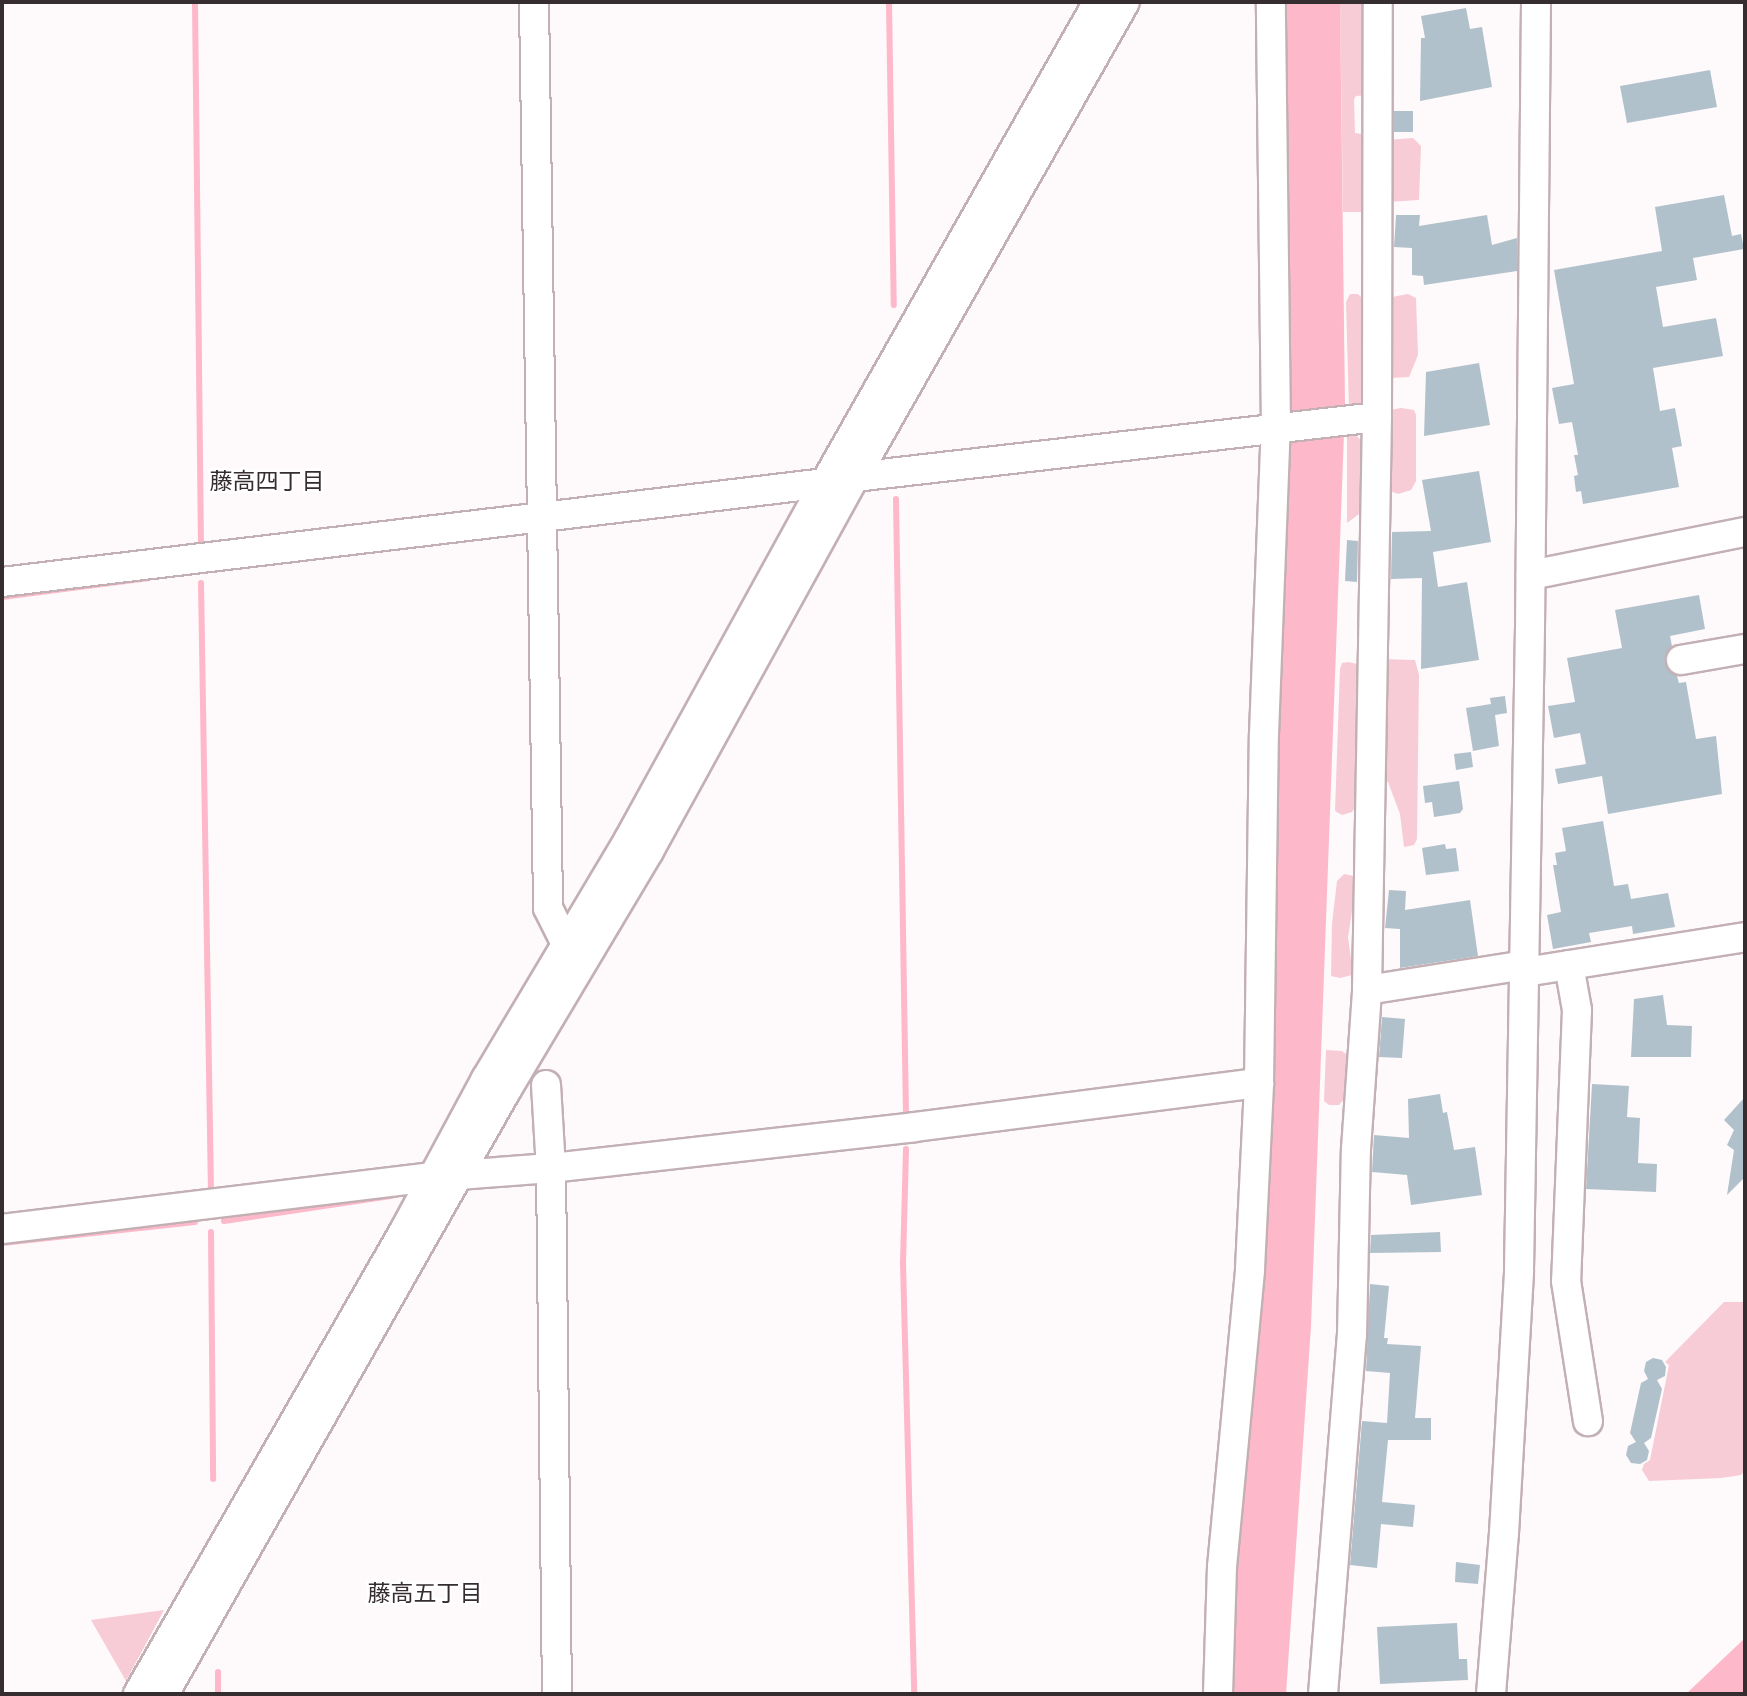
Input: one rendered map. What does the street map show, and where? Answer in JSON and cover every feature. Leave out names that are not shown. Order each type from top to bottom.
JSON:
[{"type":"street","points":[[534,2],[548,908],[566,944]]},
{"type":"street","points":[[164,1694],[446,1177],[486,1079],[629,839],[825,483],[1098,2]]},
{"type":"street","points":[[138,1694],[446,1177],[506,1091],[649,851],[855,477],[1125,2]]},
{"type":"street","points":[[1218,1694],[1222,1567],[1250,1269],[1259,1083],[1264,734],[1276,427],[1271,2]]},
{"type":"street","points":[[1323,1694],[1352,1335],[1356,1149],[1367,990],[1364,418],[1378,2]]},
{"type":"street","points":[[1490,1694],[1504,1533],[1519,1270],[1531,575],[1536,2]]},
{"type":"street","points":[[855,477],[1364,418]]},
{"type":"street","points":[[2,582],[541,515],[825,483]]},
{"type":"street","points":[[1531,575],[1745,532]]},
{"type":"street","points":[[1681,660],[1745,649]]},
{"type":"street","points":[[1367,990],[1525,968],[1569,965],[1745,937]]},
{"type":"street","points":[[1569,965],[1577,1010],[1566,1281],[1588,1422]]},
{"type":"street","points":[[2,1230],[446,1177],[551,1168],[1259,1083]]},
{"type":"street","points":[[546,1085],[551,1168],[557,1694]]},
{"type":"shaded area","points":[[1280,2],[1340,2],[1345,406],[1311,1326],[1286,1694],[1226,1694]]},
{"type":"shaded area","points":[[1340,2],[1370,2],[1368,95],[1356,96],[1354,99],[1355,133],[1368,135],[1365,212],[1343,212]]},
{"type":"shaded area","points":[[1413,138],[1421,146],[1419,200],[1387,202],[1387,140]]},
{"type":"shaded area","points":[[1350,294],[1358,294],[1366,302],[1371,399],[1362,407],[1349,409],[1346,302]]},
{"type":"shaded area","points":[[1408,294],[1416,298],[1418,355],[1409,377],[1390,378],[1387,298]]},
{"type":"shaded area","points":[[1390,410],[1414,410],[1416,415],[1416,481],[1411,490],[1398,494],[1390,491],[1383,478]]},
{"type":"shaded area","points":[[1352,432],[1362,441],[1361,501],[1359,514],[1347,523],[1347,435]]},
{"type":"shaded area","points":[[1380,659],[1415,660],[1419,675],[1417,839],[1414,845],[1404,847],[1400,814],[1388,782],[1376,773]]},
{"type":"shaded area","points":[[1342,663],[1357,664],[1360,672],[1358,804],[1352,812],[1342,815],[1335,811],[1340,669]]},
{"type":"shaded area","points":[[1344,874],[1354,876],[1355,893],[1348,937],[1352,975],[1340,978],[1331,976],[1332,924],[1337,881]]},
{"type":"shaded area","points":[[1326,1050],[1342,1051],[1351,1058],[1347,1096],[1339,1105],[1329,1105],[1324,1101]]},
{"type":"shaded area","points":[[1724,1302],[1745,1302],[1745,1470],[1741,1475],[1721,1478],[1649,1481],[1642,1470],[1644,1464],[1650,1460],[1669,1365],[1665,1362]]},
{"type":"shaded area","points":[[164,1610],[126,1681],[91,1620]]},
{"type":"shaded area","points":[[1745,1638],[1745,1694],[1686,1694]]},
{"type":"building","points":[[1466,8],[1470,29],[1482,27],[1492,87],[1420,101],[1421,38],[1425,38],[1421,16]]},
{"type":"building","points":[[1710,70],[1717,107],[1627,123],[1620,86]]},
{"type":"building","points":[[1394,111],[1413,111],[1413,132],[1394,132]]},
{"type":"building","points":[[1724,195],[1732,236],[1741,234],[1744,249],[1693,258],[1697,280],[1656,287],[1663,327],[1716,318],[1723,356],[1653,368],[1660,411],[1675,408],[1682,446],[1672,448],[1679,487],[1583,504],[1581,491],[1576,492],[1574,476],[1578,475],[1574,455],[1578,455],[1572,422],[1559,424],[1552,388],[1574,384],[1554,270],[1662,251],[1655,207]]},
{"type":"building","points":[[1396,215],[1420,215],[1419,226],[1487,215],[1492,245],[1517,238],[1517,271],[1424,285],[1423,276],[1412,275],[1412,248],[1394,247]]},
{"type":"building","points":[[1479,363],[1490,425],[1424,436],[1426,372]]},
{"type":"building","points":[[1479,471],[1491,542],[1433,552],[1438,587],[1467,582],[1479,660],[1421,669],[1422,578],[1391,579],[1392,532],[1431,531],[1422,480]]},
{"type":"building","points":[[1347,540],[1358,541],[1357,582],[1345,581]]},
{"type":"building","points":[[1699,595],[1705,629],[1670,636],[1672,646],[1666,654],[1665,662],[1669,671],[1677,676],[1679,683],[1686,682],[1696,739],[1716,736],[1722,794],[1608,814],[1602,776],[1558,784],[1555,769],[1586,764],[1580,733],[1554,738],[1548,706],[1575,702],[1567,658],[1622,648],[1615,610]]},
{"type":"building","points":[[1505,696],[1507,713],[1495,715],[1499,746],[1473,751],[1466,708],[1491,704],[1490,698]]},
{"type":"building","points":[[1471,752],[1473,767],[1456,770],[1454,754]]},
{"type":"building","points":[[1459,781],[1463,809],[1460,813],[1434,817],[1432,802],[1425,803],[1423,786]]},
{"type":"building","points":[[1603,821],[1614,886],[1628,884],[1631,899],[1668,893],[1675,927],[1633,934],[1632,926],[1589,933],[1591,942],[1553,949],[1547,915],[1561,912],[1553,865],[1557,865],[1555,853],[1566,851],[1562,828]]},
{"type":"building","points":[[1445,844],[1446,849],[1456,848],[1459,871],[1426,875],[1422,848]]},
{"type":"building","points":[[1389,890],[1406,891],[1405,910],[1470,900],[1478,956],[1400,968],[1400,929],[1385,928]]},
{"type":"building","points":[[1663,995],[1667,1025],[1692,1026],[1691,1057],[1631,1057],[1634,999]]},
{"type":"building","points":[[1382,1017],[1405,1019],[1402,1058],[1379,1057]]},
{"type":"building","points":[[1592,1084],[1629,1086],[1627,1117],[1640,1118],[1638,1163],[1657,1164],[1656,1192],[1586,1189]]},
{"type":"building","points":[[1440,1094],[1443,1113],[1447,1112],[1454,1150],[1475,1147],[1482,1195],[1411,1205],[1407,1175],[1372,1172],[1374,1135],[1409,1138],[1408,1099]]},
{"type":"building","points":[[1745,1097],[1745,1177],[1727,1195],[1734,1150],[1727,1145],[1734,1130],[1724,1120]]},
{"type":"building","points":[[1440,1232],[1441,1252],[1370,1253],[1371,1235]]},
{"type":"building","points":[[1370,1284],[1389,1286],[1384,1338],[1388,1338],[1387,1344],[1421,1346],[1415,1418],[1431,1418],[1431,1440],[1388,1440],[1382,1502],[1415,1505],[1413,1527],[1381,1524],[1377,1568],[1350,1565],[1362,1421],[1387,1423],[1390,1373],[1366,1371]]},
{"type":"building","points":[[1653,1358],[1662,1360],[1666,1367],[1665,1376],[1657,1380],[1662,1389],[1651,1438],[1644,1443],[1649,1451],[1647,1460],[1640,1464],[1631,1463],[1626,1455],[1628,1446],[1636,1442],[1630,1433],[1641,1383],[1648,1379],[1644,1371],[1646,1362]]},
{"type":"building","points":[[1456,1562],[1480,1565],[1478,1584],[1455,1582]]},
{"type":"building","points":[[1457,1623],[1459,1659],[1467,1659],[1468,1680],[1380,1684],[1377,1627]]},
{"type":"waterway","points":[[195,2],[201,546]]},
{"type":"waterway","points":[[889,2],[894,305]]},
{"type":"waterway","points":[[896,499],[906,1112]]},
{"type":"waterway","points":[[2,597],[149,578]]},
{"type":"waterway","points":[[201,583],[211,1191]]},
{"type":"waterway","points":[[906,1149],[903,1263],[914,1694]]},
{"type":"waterway","points":[[224,1221],[392,1196]]},
{"type":"waterway","points":[[2,1243],[195,1222]]},
{"type":"waterway","points":[[211,1232],[213,1479]]},
{"type":"waterway","points":[[218,1672],[218,1694]]},
{"type":"district","name":"藤高四丁目","points":[[267,480]]},
{"type":"district","name":"藤高五丁目","points":[[425,1592]]}]
